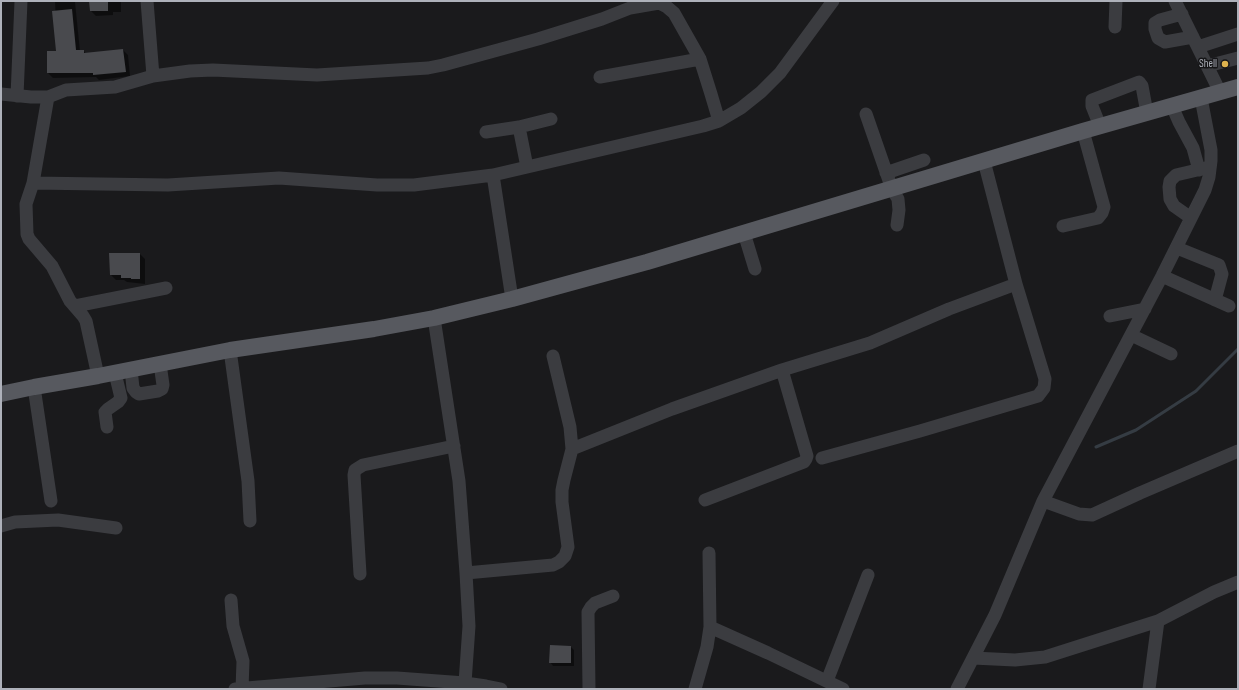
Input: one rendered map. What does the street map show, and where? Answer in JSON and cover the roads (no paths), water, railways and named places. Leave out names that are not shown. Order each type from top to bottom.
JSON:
[{"type":"main road","points":[[1,394],[230,350],[374,329],[434,318],[512,299],[647,262],[1083,131],[1238,87]]},
{"type":"street","points":[[17,96],[21,1]]},
{"type":"street","points":[[147,1],[154,76]]},
{"type":"street","points":[[1115,27],[1116,1]]},
{"type":"street","points":[[1175,1],[1220,92]]},
{"type":"street","points":[[1,94],[48,97],[66,90],[120,86],[154,76],[198,70],[317,75],[428,68],[538,39],[602,19],[630,8],[659,2],[674,12],[700,59],[719,121]]},
{"type":"street","points":[[33,183],[168,185],[278,178],[377,185],[414,185],[493,175],[695,128],[719,121],[742,108],[780,73],[831,2]]},
{"type":"street","points":[[1182,14],[1160,20],[1155,23],[1158,38],[1165,42],[1195,42],[1233,35],[1237,58],[1207,66]]},
{"type":"street","points":[[600,77],[700,59]]},
{"type":"street","points":[[1100,126],[1092,106],[1092,100],[1139,82],[1142,86],[1147,113]]},
{"type":"street","points":[[48,97],[33,183],[26,204],[27,234],[29,239],[52,266],[70,301],[84,316],[98,376]]},
{"type":"street","points":[[1201,98],[1211,150],[1205,168]]},
{"type":"street","points":[[957,689],[1008,587],[1043,501],[1177,248],[1205,190],[1209,177],[1172,106]]},
{"type":"street","points":[[866,114],[892,189],[898,199],[899,210],[896,225]]},
{"type":"street","points":[[486,132],[551,120]]},
{"type":"street","points":[[518,127],[527,167]]},
{"type":"street","points":[[1063,226],[1098,218],[1104,207],[1083,131]]},
{"type":"street","points":[[886,173],[924,160]]},
{"type":"street","points":[[822,458],[1038,396],[1044,388],[1045,379],[1016,284],[984,161]]},
{"type":"street","points":[[1191,218],[1174,206],[1170,199],[1170,181],[1176,175],[1205,168]]},
{"type":"street","points":[[493,175],[512,299]]},
{"type":"street","points":[[744,233],[755,269]]},
{"type":"street","points":[[1177,248],[1219,265],[1222,274],[1215,300]]},
{"type":"street","points":[[1162,276],[1228,306]]},
{"type":"street","points":[[572,450],[672,409],[782,370],[870,343],[949,309],[1016,284]]},
{"type":"street","points":[[75,306],[166,288]]},
{"type":"street","points":[[1110,316],[1144,310]]},
{"type":"street","points":[[434,318],[459,481],[469,626],[465,683]]},
{"type":"street","points":[[1131,334],[1172,354]]},
{"type":"street","points":[[230,350],[248,481],[250,521]]},
{"type":"street","points":[[466,573],[553,564],[559,562],[566,556],[568,547],[562,502],[562,490],[572,450],[570,427],[553,356]]},
{"type":"street","points":[[131,369],[133,388],[136,392],[139,394],[158,391],[162,389],[163,385],[160,364]]},
{"type":"street","points":[[705,500],[804,462],[806,459],[807,456],[782,370]]},
{"type":"street","points":[[107,427],[105,412],[121,398],[115,373]]},
{"type":"street","points":[[34,387],[51,501]]},
{"type":"street","points":[[360,574],[354,475],[355,470],[363,465],[454,446]]},
{"type":"street","points":[[1043,501],[1079,514],[1092,515],[1238,451]]},
{"type":"street","points":[[1,526],[14,522],[58,520],[116,528]]},
{"type":"street","points":[[695,689],[707,647],[710,627],[709,553]]},
{"type":"street","points":[[827,681],[868,575]]},
{"type":"street","points":[[973,658],[1015,660],[1045,657],[1158,621],[1214,592],[1238,582]]},
{"type":"street","points":[[589,689],[588,612],[590,607],[595,602],[613,596]]},
{"type":"street","points":[[231,600],[233,626],[243,662],[240,689],[365,678],[397,678],[465,683],[501,689]]},
{"type":"street","points":[[1149,689],[1158,621]]},
{"type":"street","points":[[710,627],[843,689]]},
{"type":"waterway","points":[[1096,447],[1136,430],[1196,391],[1238,349]]},
{"type":"place","name":"Shell","points":[[1225,64]]}]
